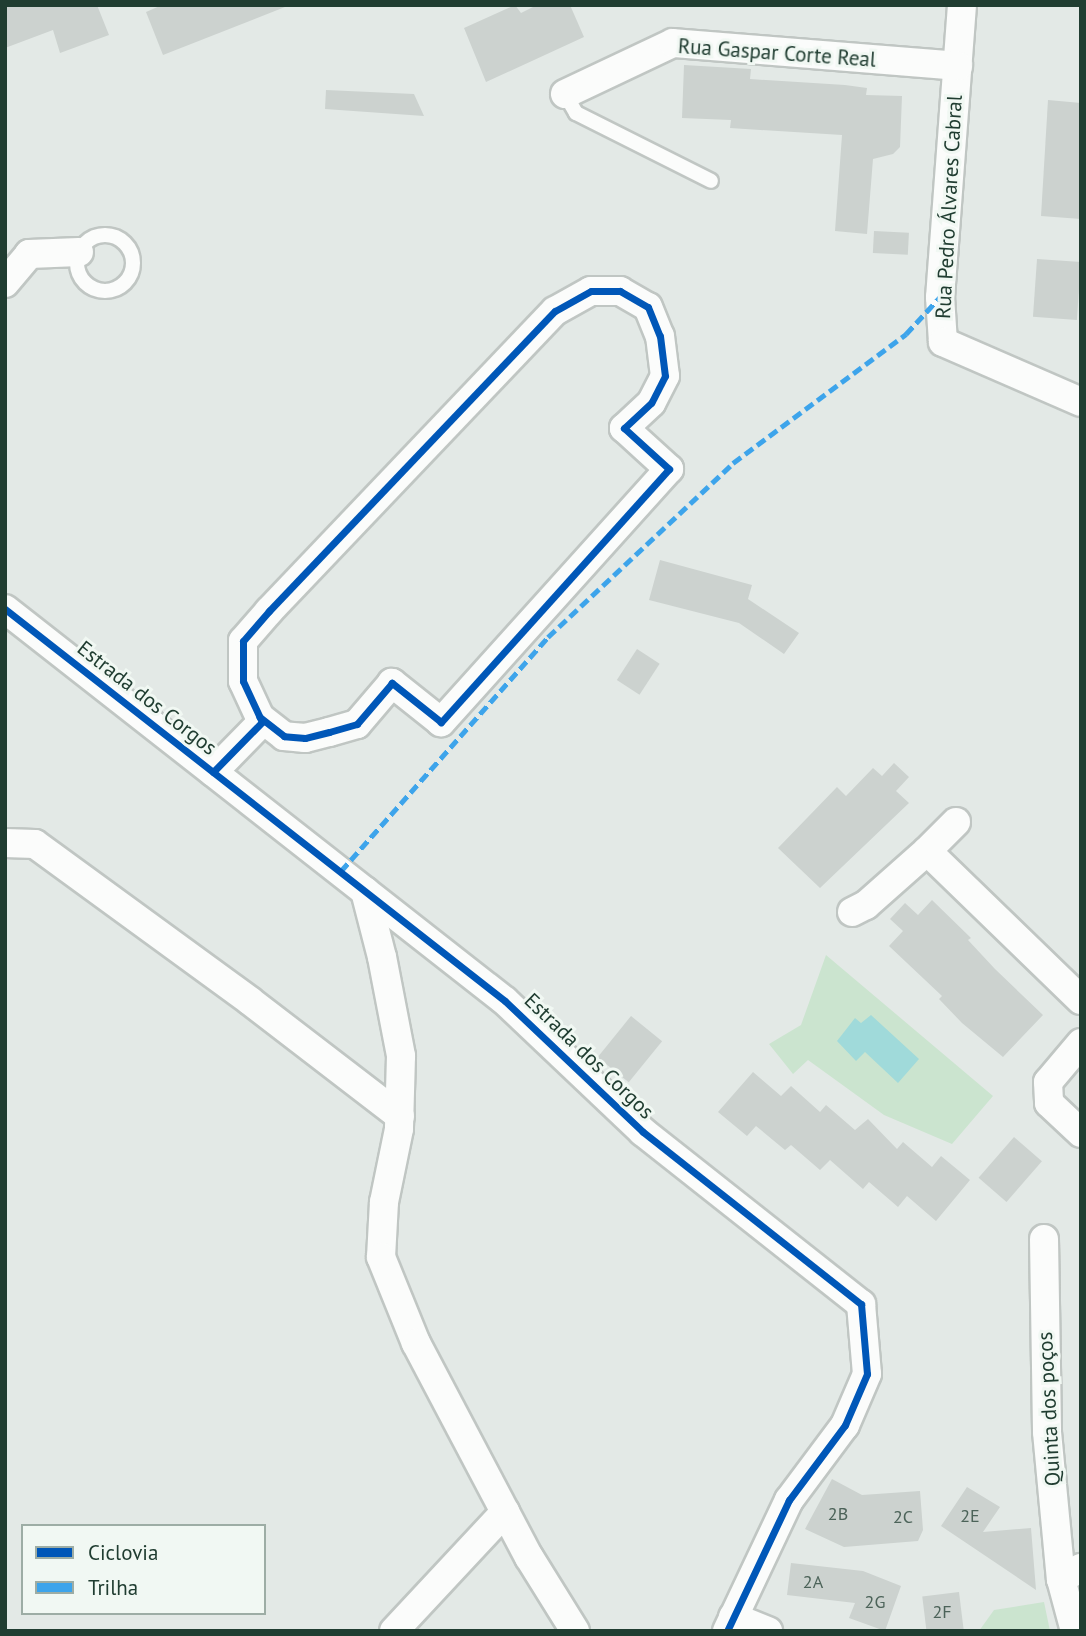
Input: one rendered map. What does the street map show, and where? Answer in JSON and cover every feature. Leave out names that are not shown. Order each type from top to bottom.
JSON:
[{"type":"street","name":"Rua Pedro Álvares Cabral","points":[[962,5],[940,297],[943,342],[1081,402]]},
{"type":"street","name":"Rua Gaspar Corte Real","points":[[565,94],[673,43],[957,66]]},
{"type":"street","points":[[5,283],[29,254],[79,252]]},
{"type":"street","points":[[213,772],[262,722],[243,681],[243,642],[269,611],[555,310],[591,291],[620,291],[648,307],[660,336],[665,376],[652,403],[624,428],[669,469],[441,722],[392,683],[357,724],[306,738],[284,736],[260,717]]},
{"type":"street","name":"Estrada dos Corgos","points":[[5,609],[505,1001],[643,1132],[861,1304],[867,1374],[845,1425],[789,1500],[730,1624]]},
{"type":"street","points":[[852,912],[866,905],[928,851],[956,822]]},
{"type":"street","points":[[5,843],[35,844],[239,993],[400,1116]]},
{"type":"street","points":[[928,851],[1081,1000]]},
{"type":"street","points":[[365,891],[382,957],[401,1056],[400,1116],[384,1202],[381,1257],[416,1343],[505,1512],[575,1631]]},
{"type":"street","points":[[1081,1043],[1048,1082],[1049,1103],[1081,1133]]},
{"type":"street","name":"Quinta dos poços","points":[[1044,1239],[1047,1432],[1071,1573]]},
{"type":"street","points":[[394,1631],[505,1512]]},
{"type":"street","points":[[1071,1573],[1075,1631]]},
{"type":"street","points":[[730,1624],[768,1631]]},
{"type":"lane","points":[[565,94],[576,113],[711,181]]},
{"type":"green space","points":[[826,955],[993,1096],[952,1144],[884,1115],[808,1060],[793,1074],[769,1044],[801,1025]]},
{"type":"green space","points":[[1044,1602],[1050,1631],[979,1631],[994,1610]]},
{"type":"water","points":[[871,1015],[919,1059],[898,1083],[865,1052],[856,1061],[837,1041],[855,1018],[861,1023]]},
{"type":"building","points":[[5,5],[97,5],[109,35],[60,53],[53,30],[5,48]]},
{"type":"building","points":[[162,5],[285,7],[163,55],[146,12]]},
{"type":"building","points":[[515,5],[521,13],[537,5],[570,5],[584,37],[486,82],[464,28]]},
{"type":"building","points":[[684,65],[751,69],[750,79],[845,85],[867,88],[866,95],[902,96],[900,147],[893,154],[873,159],[867,234],[835,231],[842,135],[730,128],[731,120],[682,118]]},
{"type":"building","points":[[326,90],[414,94],[424,116],[325,109]]},
{"type":"building","points":[[1048,100],[1081,103],[1081,219],[1041,216]]},
{"type":"building","points":[[874,231],[909,233],[908,255],[873,253]]},
{"type":"building","points":[[1037,259],[1081,262],[1077,320],[1033,317]]},
{"type":"building","points":[[660,560],[752,585],[748,599],[799,633],[784,654],[739,623],[649,600]]},
{"type":"building","points":[[637,649],[660,664],[639,695],[617,680]]},
{"type":"building","points":[[894,763],[909,777],[896,791],[909,803],[820,888],[778,848],[837,787],[846,796],[873,768],[882,776]]},
{"type":"building","points":[[932,900],[971,938],[968,940],[995,969],[1043,1015],[1003,1057],[962,1023],[939,999],[942,996],[889,946],[903,931],[890,919],[905,903],[918,915]]},
{"type":"building","points":[[631,1016],[662,1041],[629,1082],[598,1057]]},
{"type":"building","points":[[753,1072],[781,1096],[791,1086],[820,1112],[826,1105],[855,1130],[868,1119],[897,1149],[903,1142],[932,1167],[941,1156],[970,1180],[936,1221],[907,1196],[898,1207],[869,1182],[863,1189],[830,1160],[820,1170],[791,1145],[785,1150],[756,1126],[747,1136],[718,1112]]},
{"type":"building","points":[[1014,1137],[1042,1161],[1006,1202],[979,1178]]},
{"type":"building","points":[[832,1479],[862,1495],[920,1491],[923,1530],[918,1541],[844,1547],[805,1529]]},
{"type":"building","points":[[967,1487],[1000,1507],[983,1532],[1031,1528],[1036,1590],[941,1526]]},
{"type":"building","points":[[791,1563],[863,1571],[901,1586],[885,1631],[849,1618],[855,1603],[787,1595]]},
{"type":"building","points":[[959,1592],[964,1631],[927,1631],[922,1597]]},
{"type":"marked path","points":[[341,871],[548,637],[733,463],[906,334],[940,297]]},
{"type":"cycle path","points":[[213,772],[262,722],[243,681],[243,641],[269,611],[555,311],[591,291],[620,291],[648,307],[660,336],[665,376],[651,403],[624,428],[669,469],[441,722],[392,683],[357,724],[329,732],[305,738],[284,736],[260,717]]},
{"type":"cycle path","points":[[5,609],[505,1001],[643,1132],[861,1304],[867,1374],[845,1425],[789,1500],[727,1631]]}]
